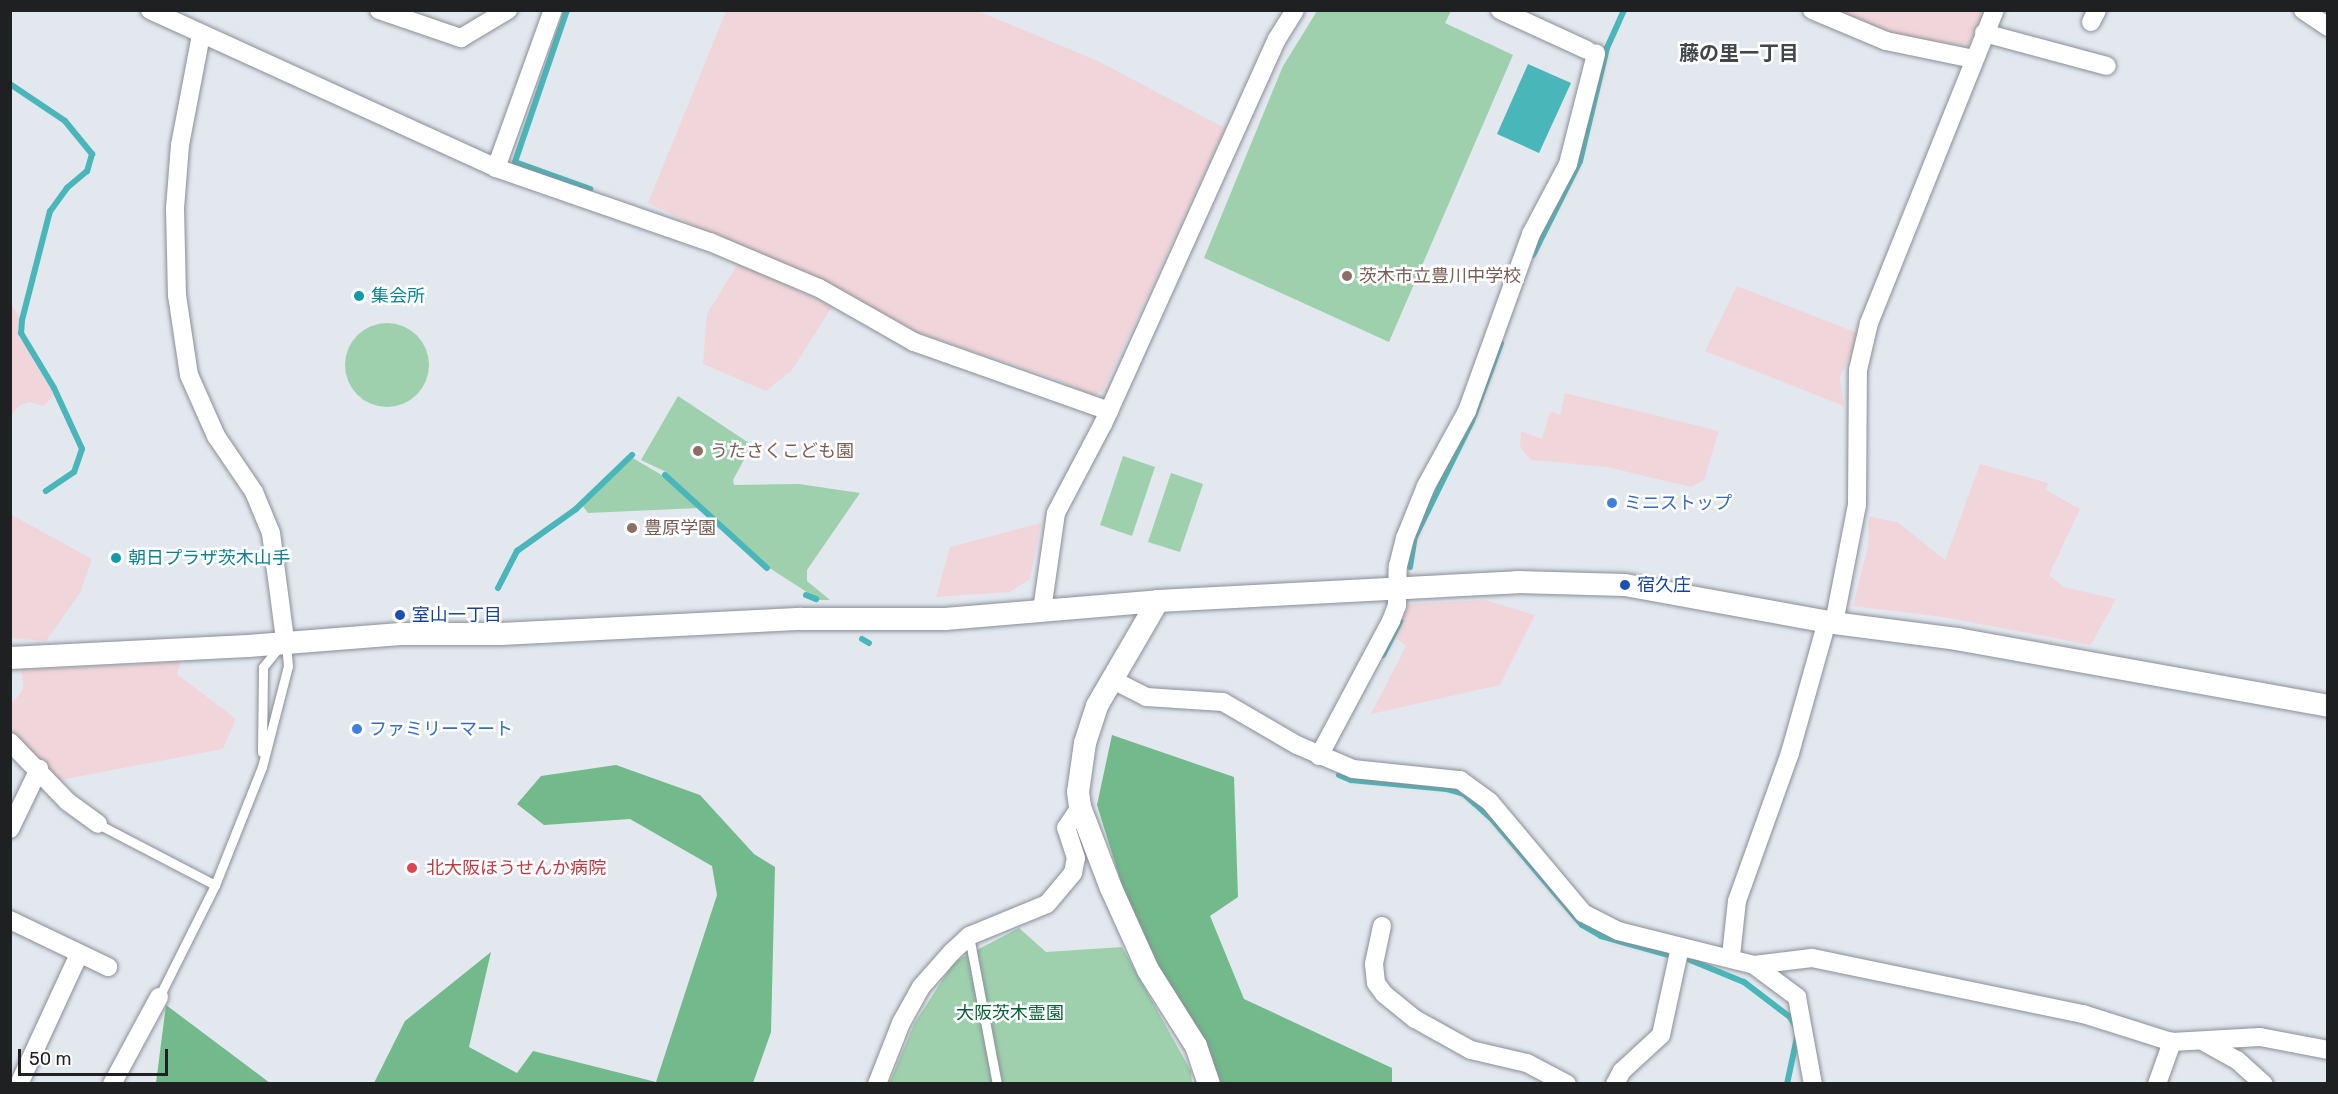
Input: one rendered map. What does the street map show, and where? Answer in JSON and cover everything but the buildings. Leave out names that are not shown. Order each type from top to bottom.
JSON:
[{"type":"street","points":[[150,10],[496,168],[710,242],[819,288],[914,342],[1109,411]]},
{"type":"street","points":[[379,10],[461,38],[508,10]]},
{"type":"street","points":[[496,168],[553,10]]},
{"type":"street","points":[[1042,610],[1056,513],[1109,411],[1277,39],[1295,10]]},
{"type":"street","points":[[1319,756],[1345,701],[1383,639],[1397,605],[1404,538],[1415,510],[1467,411],[1522,253],[1568,164],[1591,52],[1500,10]]},
{"type":"street","points":[[1812,10],[1886,41],[1974,59]]},
{"type":"street","points":[[1731,956],[1737,901],[1790,753],[1830,622],[1857,505],[1858,370],[1869,323],[1995,10]]},
{"type":"street","points":[[2303,10],[2328,27]]},
{"type":"street","points":[[1984,33],[2107,66]]},
{"type":"street","points":[[201,35],[180,145],[175,208],[177,295],[189,375],[216,436],[254,492],[271,533],[285,640]]},
{"type":"street","points":[[10,658],[225,648],[285,640],[802,619],[945,619],[1158,601],[1398,586],[1517,582],[1625,585],[1830,622],[1957,639],[2328,706]]},
{"type":"street","points":[[1158,601],[1097,706],[1085,743],[1079,772],[1080,807],[1148,970],[1196,1046],[1209,1083]]},
{"type":"street","points":[[1113,680],[1146,697],[1222,702],[1319,756],[1362,771],[1460,780],[1490,802],[1592,920],[1680,947],[1731,956],[1754,965],[1797,997],[1813,1083]]},
{"type":"street","points":[[10,742],[39,769],[68,802],[98,824]]},
{"type":"street","points":[[10,829],[15,808],[39,769]]},
{"type":"street","points":[[878,1083],[901,1023],[921,987],[969,936],[1047,904],[1073,873],[1076,858],[1066,828],[1080,807]]},
{"type":"street","points":[[10,920],[108,967]]},
{"type":"street","points":[[1382,926],[1374,964],[1376,983],[1384,994],[1415,1019],[1471,1050],[1527,1063],[1567,1083]]},
{"type":"street","points":[[1615,1083],[1622,1071],[1661,1035],[1680,947]]},
{"type":"street","points":[[19,1083],[79,954]]},
{"type":"street","points":[[1754,965],[1812,958],[2083,1014],[2172,1042],[2260,1037],[2326,1046]]},
{"type":"street","points":[[112,1083],[159,997]]},
{"type":"street","points":[[2202,1041],[2236,1060],[2264,1083]]},
{"type":"street","points":[[2157,1083],[2172,1042]]},
{"type":"lane","points":[[262,767],[263,667],[285,640]]},
{"type":"lane","points":[[159,997],[215,885],[262,767],[288,666],[285,640]]},
{"type":"lane","points":[[98,824],[215,885]]},
{"type":"lane","points":[[969,936],[997,1083]]},
{"type":"shaded area","points":[[726,11],[978,11],[1098,61],[1225,128],[1103,391],[1092,395],[1056,379],[907,329],[648,203]]},
{"type":"shaded area","points":[[1831,11],[1987,11],[1968,46],[1892,37]]},
{"type":"shaded area","points":[[739,262],[832,307],[792,370],[766,391],[703,364],[707,314]]},
{"type":"shaded area","points":[[1737,286],[1860,334],[1840,377],[1844,406],[1705,351]]},
{"type":"shaded area","points":[[11,304],[19,316],[18,333],[54,395],[44,406],[29,402],[19,406],[11,416]]},
{"type":"shaded area","points":[[1565,393],[1719,431],[1704,480],[1691,487],[1607,467],[1531,460],[1520,447],[1521,431],[1542,439],[1550,411],[1560,415]]},
{"type":"shaded area","points":[[1980,464],[2048,483],[2046,490],[2080,509],[2049,575],[2064,587],[2116,599],[2091,645],[1943,617],[1853,606],[1868,546],[1869,516],[1899,523],[1945,560]]},
{"type":"shaded area","points":[[10,514],[92,559],[80,593],[46,641],[11,638]]},
{"type":"shaded area","points":[[1041,523],[1030,579],[1010,592],[936,597],[950,547]]},
{"type":"shaded area","points":[[1485,600],[1535,615],[1500,685],[1371,714],[1406,646],[1395,637],[1409,604]]},
{"type":"shaded area","points":[[181,662],[177,674],[236,719],[223,749],[60,780],[11,732],[10,705],[23,690],[22,670]]},
{"type":"green space","points":[[1317,11],[1451,11],[1445,23],[1513,55],[1389,342],[1204,258],[1283,66]]},
{"type":"green space","points":[[379,323],[395,323],[411,330],[422,341],[429,357],[426,381],[417,395],[395,407],[379,407],[363,400],[352,389],[345,373],[345,357],[352,341],[363,330]]},
{"type":"green space","points":[[678,396],[752,445],[733,480],[734,485],[799,484],[860,493],[807,570],[807,581],[830,600],[819,600],[768,567],[666,472],[641,460]]},
{"type":"green space","points":[[1123,456],[1155,467],[1132,536],[1100,525]]},
{"type":"green space","points":[[631,457],[665,477],[699,508],[588,513],[582,505]]},
{"type":"green space","points":[[1171,473],[1203,484],[1180,552],[1148,542]]},
{"type":"green space","points":[[1112,735],[1234,777],[1238,897],[1210,916],[1244,999],[1392,1068],[1392,1083],[1215,1083],[1212,1059],[1135,927],[1097,805]]},
{"type":"green space","points":[[616,765],[700,795],[754,854],[775,867],[771,1032],[753,1083],[374,1083],[405,1021],[491,952],[469,1047],[517,1073],[533,1051],[656,1082],[717,895],[712,866],[630,819],[544,825],[517,804],[541,776]]},
{"type":"green space","name":"大阪茨木霊園","points":[[1019,928],[1046,952],[1122,947],[1191,1071],[1192,1083],[889,1084],[914,1024],[954,962]]},
{"type":"green space","points":[[166,1005],[270,1083],[156,1083]]},
{"type":"water","points":[[1528,64],[1571,83],[1539,153],[1497,134]]},
{"type":"waterway","points":[[567,10],[515,162],[590,189]]},
{"type":"waterway","points":[[1533,255],[1580,161],[1607,48],[1624,10]]},
{"type":"waterway","points":[[10,84],[65,121],[92,154],[87,171],[67,188],[50,211],[22,320],[21,333],[54,388],[82,449],[74,472],[46,491]]},
{"type":"waterway","points":[[1410,567],[1415,537],[1472,421],[1501,343]]},
{"type":"waterway","points":[[498,588],[517,551],[576,509],[632,455]]},
{"type":"waterway","points":[[665,475],[767,568]]},
{"type":"waterway","points":[[806,595],[816,599]]},
{"type":"waterway","points":[[1383,655],[1400,621]]},
{"type":"waterway","points":[[862,639],[869,643]]},
{"type":"waterway","points":[[1339,775],[1351,780],[1447,789],[1464,794],[1491,818],[1582,925],[1601,936],[1672,956]]},
{"type":"waterway","points":[[1690,960],[1744,982],[1790,1017],[1796,1027]]},
{"type":"waterway","points":[[1787,1084],[1797,1037]]},
{"type":"place","name":"茨木市立豊川中学校","points":[[1347,276]]},
{"type":"place","name":"集会所","points":[[359,296]]},
{"type":"place","name":"うたさくこども園","points":[[698,451]]},
{"type":"place","name":"ミニストップ","points":[[1612,503]]},
{"type":"place","name":"豊原学園","points":[[632,528]]},
{"type":"place","name":"朝日プラザ茨木山手","points":[[116,558]]},
{"type":"place","name":"宿久庄","points":[[1625,585]]},
{"type":"place","name":"室山一丁目","points":[[400,615]]},
{"type":"place","name":"ファミリーマート","points":[[357,729]]},
{"type":"place","name":"北大阪ほうせんか病院","points":[[412,868]]},
{"type":"district","name":"藤の里一丁目","points":[[1739,53]]}]
